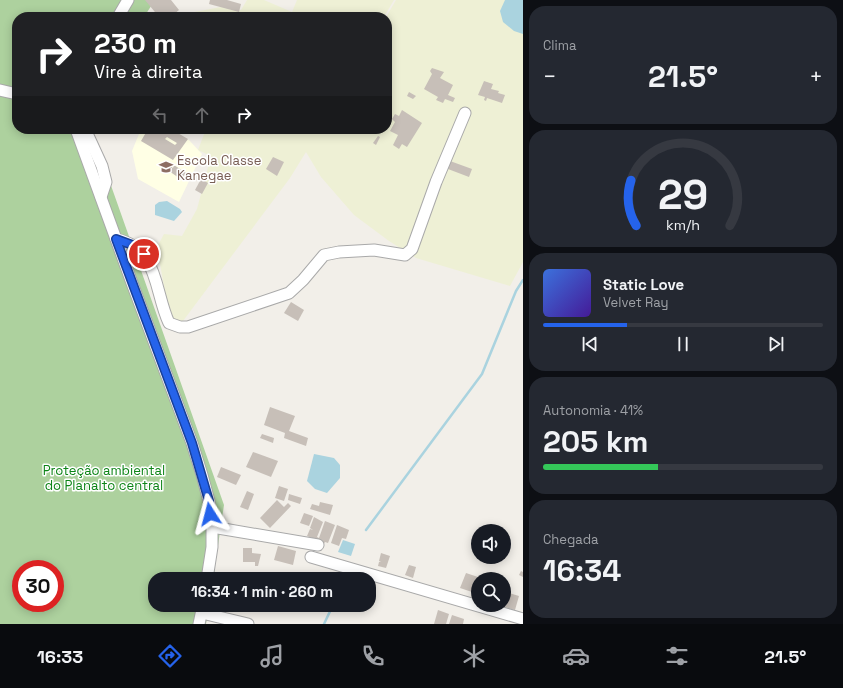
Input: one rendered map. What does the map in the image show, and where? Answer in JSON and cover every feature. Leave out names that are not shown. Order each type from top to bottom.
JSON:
[{"type":"street","points":[[121,12],[128,0]]},
{"type":"street","points":[[0,90],[12,93]]},
{"type":"street","points":[[116,239],[135,246],[144,254],[153,274],[169,323],[180,327],[188,327],[289,293],[303,280],[324,255],[339,252],[374,250],[405,255],[412,249],[436,182],[465,113]]},
{"type":"street","points":[[78,134],[192,443],[209,501],[212,527],[212,547],[208,572]]},
{"type":"street","points":[[87,134],[102,166],[106,182],[101,197]]},
{"type":"street","points":[[212,527],[318,545]]},
{"type":"street","points":[[311,557],[523,619]]},
{"type":"street","points":[[199,624],[202,612]]},
{"type":"street","points":[[212,612],[248,624]]},
{"type":"shaded area","points":[[247,0],[264,0],[292,12],[194,12],[221,7],[241,10]]},
{"type":"shaded area","points":[[297,0],[394,0],[387,12],[292,12]]},
{"type":"shaded area","points":[[396,0],[523,0],[523,262],[510,286],[416,258],[389,241],[354,215],[321,177],[306,152],[290,178],[183,321],[173,324],[168,309],[157,247],[164,234],[182,236],[197,209],[211,156],[198,150],[204,134],[392,134],[392,12],[389,12]]},
{"type":"shaded area","name":"Escola Classe Kanegae","points":[[139,134],[179,134],[189,140],[202,154],[179,202],[138,179],[132,151]]},
{"type":"green space","name":"Proteção ambiental do Planalto central","points":[[0,0],[155,0],[147,12],[12,12],[12,134],[93,134],[224,505],[214,572],[148,572],[148,612],[208,612],[206,624],[0,624]]},
{"type":"water","points":[[505,0],[523,0],[523,34],[514,31],[503,22],[500,11]]},
{"type":"water","points":[[167,201],[180,209],[182,212],[174,221],[155,215],[155,205],[159,202]]},
{"type":"water","points":[[314,454],[334,458],[340,465],[340,478],[327,493],[315,489],[307,481]]},
{"type":"water","points":[[343,540],[355,544],[351,556],[338,552]]},
{"type":"building","points":[[145,0],[171,0],[179,10],[177,12],[155,12]]},
{"type":"building","points":[[210,0],[227,0],[241,4],[239,12],[209,4]]},
{"type":"building","points":[[432,68],[444,72],[440,78],[453,85],[448,95],[455,98],[453,102],[445,99],[443,103],[436,100],[438,97],[424,89],[432,74],[430,71]]},
{"type":"building","points":[[484,81],[493,84],[491,89],[499,91],[498,93],[505,95],[502,103],[487,98],[486,101],[484,100],[485,97],[478,95]]},
{"type":"building","points":[[409,92],[416,96],[413,99],[407,96]]},
{"type":"building","points":[[402,110],[422,123],[407,147],[402,144],[399,149],[393,145],[398,135],[392,132],[392,127],[395,122],[392,119],[395,114],[399,116]]},
{"type":"building","points":[[145,134],[180,134],[188,139],[173,160],[141,141]],"holes":[[[167,137],[177,143],[175,145],[165,139]]]},
{"type":"building","points":[[378,136],[380,137],[376,145],[373,143]]},
{"type":"building","points":[[273,157],[284,162],[277,176],[266,169]]},
{"type":"building","points":[[450,161],[472,169],[469,177],[448,169]]},
{"type":"building","points":[[169,165],[173,168],[174,165],[186,173],[182,180],[166,169]]},
{"type":"building","points":[[201,179],[208,183],[202,194],[195,190]]},
{"type":"building","points":[[291,302],[304,310],[298,321],[284,313]]},
{"type":"building","points":[[270,407],[295,416],[289,431],[308,438],[306,446],[284,438],[285,433],[264,425]]},
{"type":"building","points":[[262,434],[274,438],[273,443],[260,438]]},
{"type":"building","points":[[253,452],[278,461],[271,477],[246,467]]},
{"type":"building","points":[[221,467],[241,475],[236,485],[217,477]]},
{"type":"building","points":[[279,486],[288,489],[284,501],[275,498]]},
{"type":"building","points":[[247,491],[254,494],[248,510],[240,507]]},
{"type":"building","points":[[289,494],[302,498],[300,504],[288,500]]},
{"type":"building","points":[[277,500],[284,507],[288,503],[291,506],[270,528],[260,518]]},
{"type":"building","points":[[320,502],[333,505],[330,515],[310,509],[312,504],[319,506]]},
{"type":"building","points":[[304,513],[313,516],[309,526],[300,523]]},
{"type":"building","points":[[314,517],[323,522],[317,537],[319,538],[325,521],[335,525],[328,543],[325,542],[322,547],[311,542],[312,538],[307,536],[310,529],[313,530],[310,528]]},
{"type":"building","points":[[337,525],[349,530],[346,539],[342,538],[339,546],[331,543]]},
{"type":"building","points":[[278,546],[296,551],[293,565],[274,560]]},
{"type":"building","points":[[243,548],[252,548],[252,553],[261,554],[258,566],[255,566],[255,562],[243,562]]},
{"type":"building","points":[[381,553],[390,556],[386,568],[378,566],[379,562],[381,562],[379,561]]},
{"type":"building","points":[[409,565],[416,567],[413,578],[405,575]]},
{"type":"building","points":[[521,571],[523,572],[523,577],[519,575]]},
{"type":"building","points":[[466,573],[471,575],[471,592],[460,588]]},
{"type":"building","points":[[511,594],[519,596],[515,610],[511,609]]},
{"type":"building","points":[[438,610],[449,614],[446,624],[434,624]]},
{"type":"building","points":[[452,615],[464,619],[463,624],[449,624]]},
{"type":"waterway","points":[[366,530],[482,374],[516,291],[523,280]]},
{"type":"waterway","points":[[324,624],[330,612]]},
{"type":"place","name":"Escola Classe Kanegae","points":[[166,167]]},
{"type":"route","points":[[144,254],[135,246],[126,241],[116,239],[192,443],[209,501],[210,514]]}]
